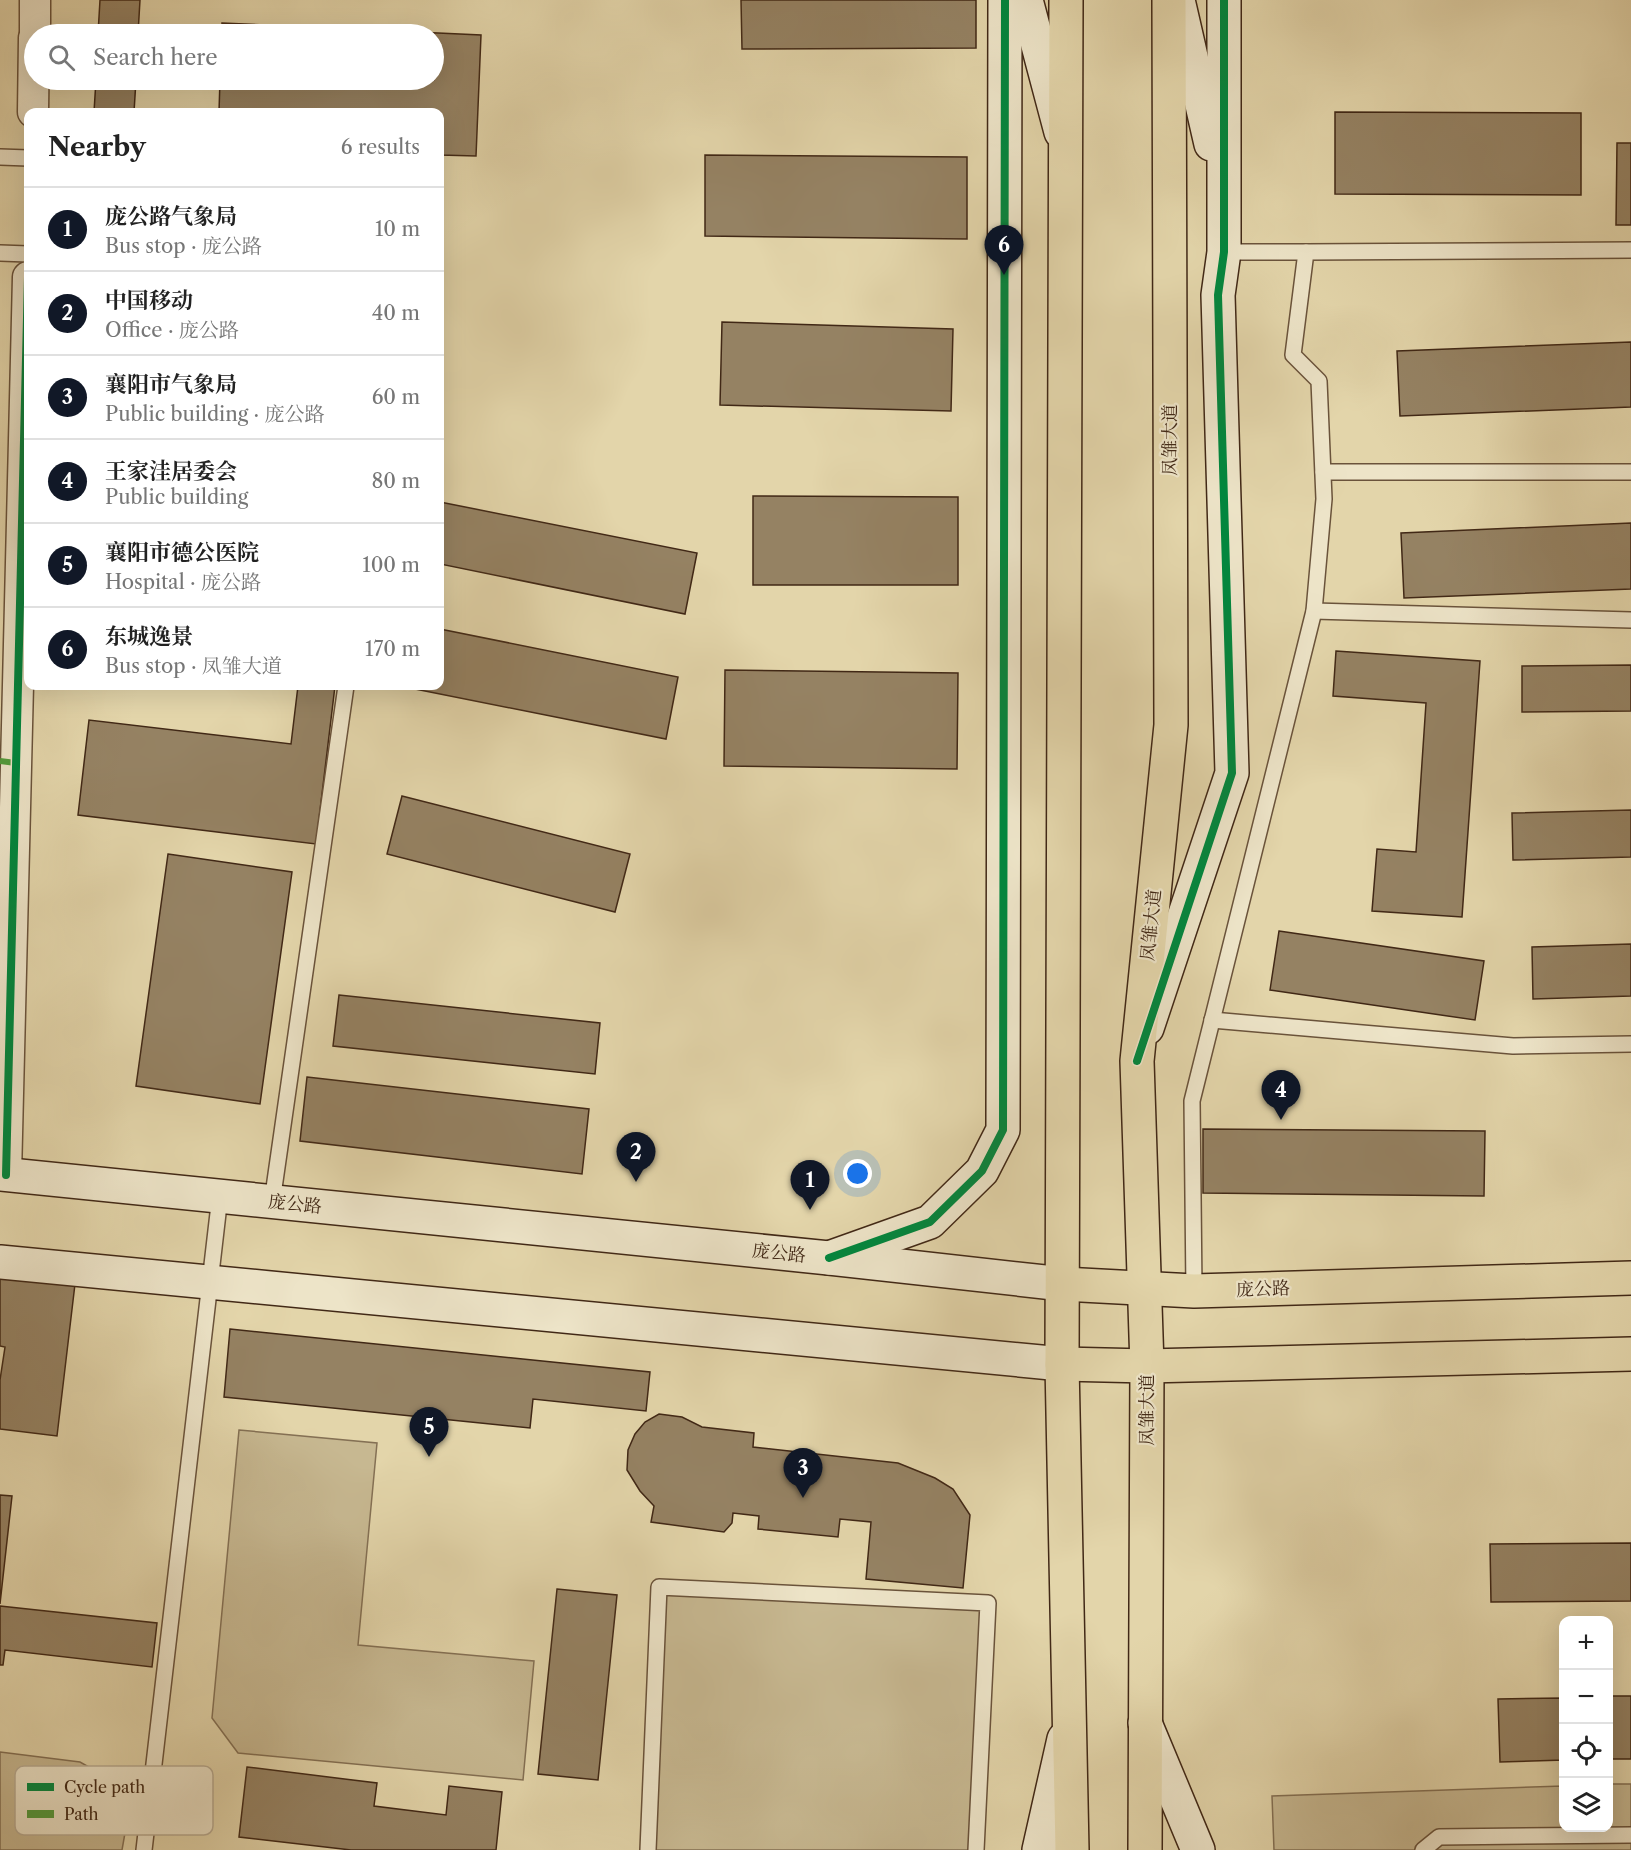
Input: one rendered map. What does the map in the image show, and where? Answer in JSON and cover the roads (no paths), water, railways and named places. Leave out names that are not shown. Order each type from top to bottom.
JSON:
[{"type":"main road","points":[[1066,0],[1062,1364],[1072,1850]]},
{"type":"main road","name":"凤雏大道","points":[[1144,1850],[1147,1366],[1137,1061],[1171,725],[1169,0]]},
{"type":"main road","name":"庞公路","points":[[1063,1284],[1194,1291],[1631,1278]]},
{"type":"main road","points":[[1062,1364],[1147,1366],[1631,1354]]},
{"type":"street","points":[[35,0],[35,24]]},
{"type":"street","points":[[829,1258],[930,1222],[982,1171],[1002,1131],[1005,0]]},
{"type":"street","points":[[1026,0],[1065,149]]},
{"type":"street","points":[[1178,0],[1224,201]]},
{"type":"street","points":[[1137,1061],[1232,773],[1218,295],[1224,252],[1224,0]]},
{"type":"street","points":[[33,108],[34,90]]},
{"type":"street","points":[[3,1175],[8,762],[24,374]]},
{"type":"street","name":"庞公路","points":[[3,1175],[829,1258],[1063,1284]]},
{"type":"street","points":[[0,1262],[1062,1364]]},
{"type":"street","points":[[1039,1850],[1069,1717]]},
{"type":"street","points":[[1145,1723],[1198,1850]]},
{"type":"lane","points":[[0,157],[24,158]]},
{"type":"lane","points":[[1224,252],[1631,250]]},
{"type":"lane","points":[[1194,1291],[1192,1101],[1314,611],[1324,499],[1319,381],[1293,356],[1306,252]]},
{"type":"lane","points":[[0,253],[24,254]]},
{"type":"lane","points":[[1323,472],[1631,472]]},
{"type":"lane","points":[[1314,611],[1631,620]]},
{"type":"lane","points":[[272,1202],[345,690]]},
{"type":"lane","points":[[1212,1020],[1513,1046],[1631,1044]]},
{"type":"lane","points":[[154,1766],[220,1196]]},
{"type":"lane","points":[[648,1850],[659,1587],[988,1603],[976,1850]]},
{"type":"lane","points":[[144,1850],[146,1835]]},
{"type":"lane","points":[[1423,1850],[1438,1837],[1631,1835]]},
{"type":"place","name":"东城逸景","points":[[1004,275]]},
{"type":"place","name":"王家洼居委会","points":[[1281,1120]]},
{"type":"place","name":"中国移动","points":[[636,1182]]},
{"type":"place","name":"庞公路气象局","points":[[810,1210]]},
{"type":"place","name":"襄阳市德公医院","points":[[429,1457]]},
{"type":"place","name":"襄阳市气象局","points":[[803,1498]]}]
